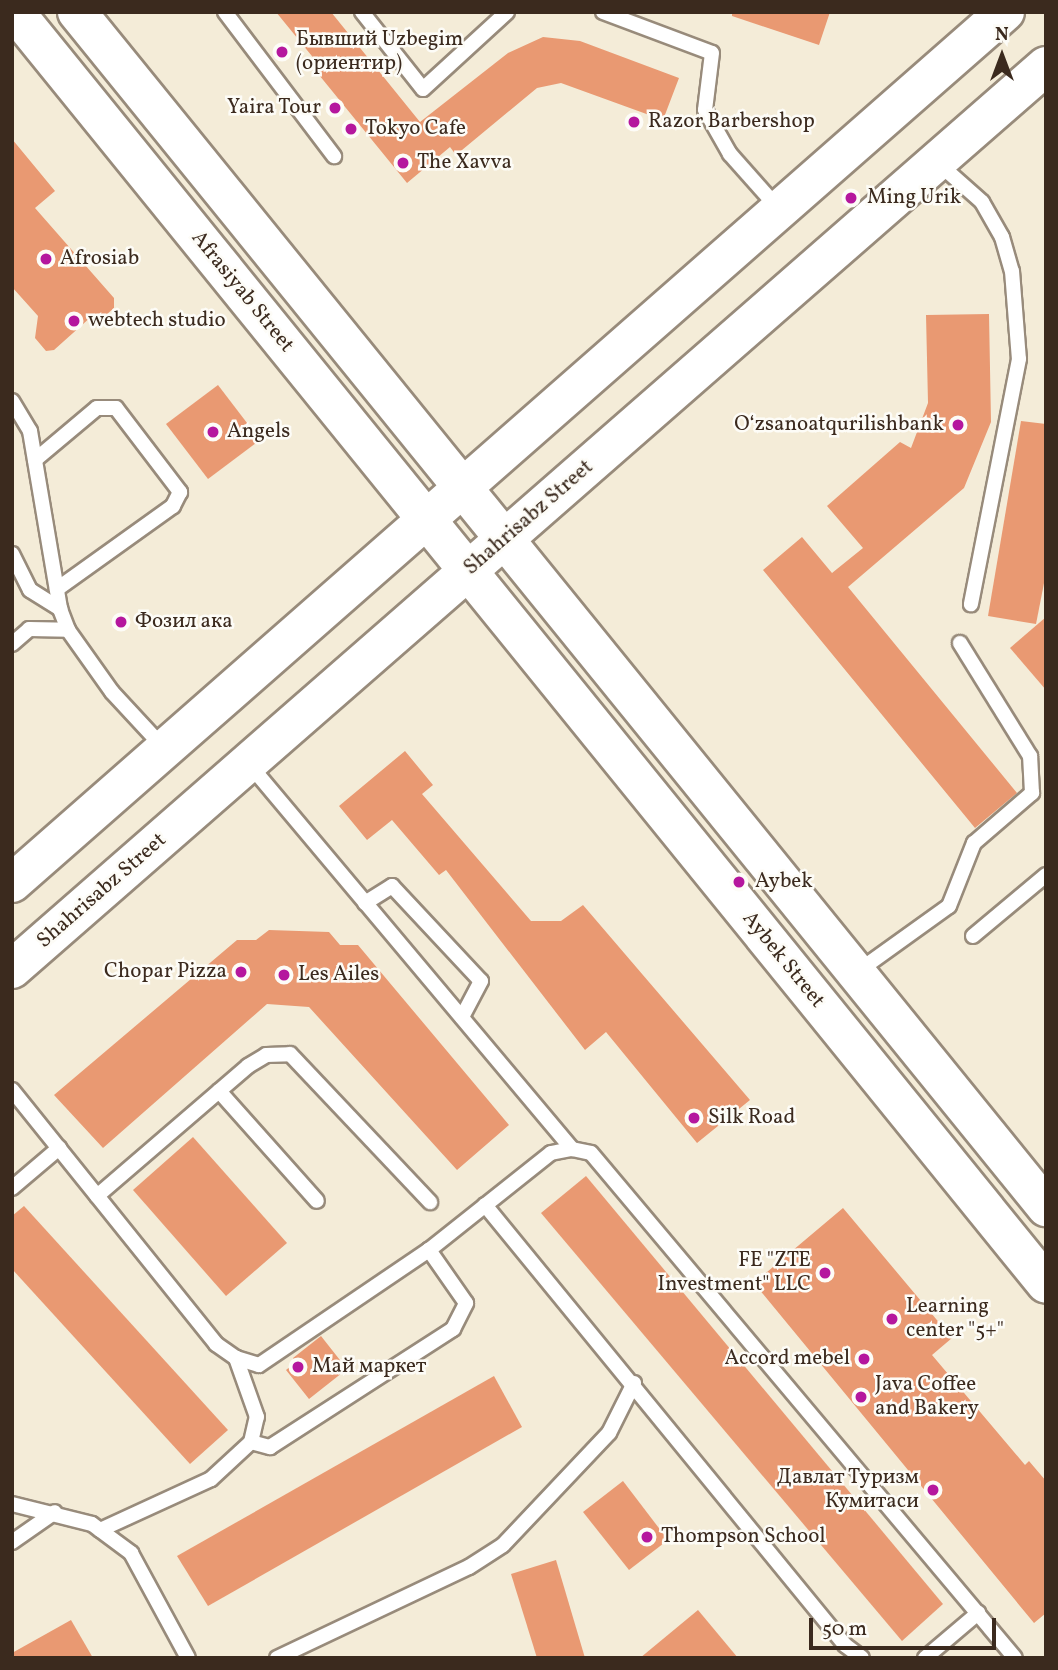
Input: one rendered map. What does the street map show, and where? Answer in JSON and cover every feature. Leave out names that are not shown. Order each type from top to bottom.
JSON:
[{"type":"main road","name":"Afrasiyab Street","points":[[15,12],[468,571]]},
{"type":"main road","points":[[77,12],[1046,1208]]},
{"type":"main road","points":[[12,883],[424,517],[998,15]]},
{"type":"main road","name":"Shahrisabz Street","points":[[12,969],[1046,66]]},
{"type":"main road","name":"Aybek Street","points":[[468,571],[1046,1284]]},
{"type":"lane","points":[[225,12],[334,156]]},
{"type":"lane","points":[[362,12],[424,89],[507,12]]},
{"type":"lane","points":[[603,12],[630,17],[712,53],[705,110],[730,153],[778,208]]},
{"type":"lane","points":[[936,162],[982,202],[1002,237],[1012,271],[1019,359],[971,604]]},
{"type":"lane","points":[[12,401],[30,431],[60,609],[68,630],[113,692],[164,748]]},
{"type":"lane","points":[[35,460],[97,408],[116,408],[180,492],[173,506],[57,589]]},
{"type":"lane","points":[[12,554],[30,590],[60,609]]},
{"type":"lane","points":[[12,644],[29,629],[68,630]]},
{"type":"lane","points":[[856,973],[949,906],[974,843],[1032,793],[1030,756],[960,643]]},
{"type":"lane","points":[[248,763],[572,1149]]},
{"type":"lane","points":[[973,936],[1046,875]]},
{"type":"lane","points":[[365,903],[392,886],[481,981],[462,1017]]},
{"type":"lane","points":[[97,1196],[219,1091],[266,1055],[290,1054],[430,1202]]},
{"type":"lane","points":[[12,1090],[216,1344],[236,1358],[259,1365],[429,1250],[551,1153],[572,1149],[591,1153],[1015,1658]]},
{"type":"lane","points":[[219,1091],[317,1201]]},
{"type":"lane","points":[[12,1188],[59,1148]]},
{"type":"lane","points":[[485,1205],[634,1382],[845,1645],[862,1658]]},
{"type":"lane","points":[[251,1442],[270,1447],[453,1329],[466,1303],[429,1250]]},
{"type":"lane","points":[[100,1530],[211,1479],[251,1442],[257,1418],[236,1358]]},
{"type":"lane","points":[[277,1658],[469,1567],[503,1545],[609,1433],[634,1382]]},
{"type":"lane","points":[[12,1504],[55,1512],[100,1530],[131,1553],[188,1658]]},
{"type":"lane","points":[[12,1542],[55,1512]]},
{"type":"lane","points":[[925,1658],[978,1613]]},
{"type":"building","points":[[276,12],[331,12],[420,122],[508,53],[543,37],[580,41],[679,78],[663,120],[561,83],[537,88],[456,155],[450,147],[407,183],[315,70],[320,66]]},
{"type":"building","points":[[732,12],[830,12],[819,45],[732,16]]},
{"type":"building","name":"Afrosiab","points":[[12,139],[55,191],[35,208],[114,298],[114,308],[97,323],[92,316],[54,350],[46,351],[35,338],[38,316],[12,287]]},
{"type":"building","points":[[989,314],[991,422],[964,488],[848,587],[1017,793],[975,828],[763,570],[802,537],[832,573],[863,548],[827,506],[900,442],[911,448],[928,403],[926,315]]},
{"type":"building","name":"Angels","points":[[218,385],[260,440],[208,479],[166,424]]},
{"type":"building","points":[[1021,421],[1046,424],[1046,573],[1036,624],[988,616]]},
{"type":"building","points":[[1046,617],[1046,690],[1010,648]]},
{"type":"building","points":[[405,751],[433,785],[422,794],[531,921],[561,921],[583,905],[750,1100],[697,1143],[606,1032],[585,1050],[446,870],[439,875],[392,820],[367,840],[339,806]]},
{"type":"building","points":[[269,930],[329,932],[340,945],[358,945],[509,1125],[457,1170],[309,1007],[267,1004],[103,1148],[54,1095],[237,940],[256,940]]},
{"type":"building","points":[[193,1137],[287,1243],[226,1296],[133,1190]]},
{"type":"building","points":[[586,1176],[943,1604],[902,1641],[541,1213]]},
{"type":"building","points":[[24,1206],[228,1430],[190,1464],[12,1269],[12,1216]]},
{"type":"building","points":[[843,1208],[952,1338],[932,1355],[1025,1465],[1029,1461],[1046,1481],[1046,1613],[1034,1623],[754,1283]]},
{"type":"building","points":[[321,1336],[347,1369],[309,1399],[286,1370],[296,1362],[293,1358]]},
{"type":"building","points":[[494,1376],[522,1427],[208,1606],[177,1556]]},
{"type":"building","points":[[623,1481],[668,1540],[629,1570],[583,1512]]},
{"type":"building","points":[[556,1560],[585,1658],[537,1658],[511,1574]]},
{"type":"building","points":[[698,1610],[738,1658],[640,1658]]},
{"type":"building","points":[[71,1620],[93,1658],[12,1658],[12,1653]]},
{"type":"place","name":"Бывший Uzbegim (ориентир)","points":[[282,52]]},
{"type":"place","name":"Yaira Tour","points":[[335,108]]},
{"type":"place","name":"Razor Barbershop","points":[[634,122]]},
{"type":"place","name":"Tokyo Cafe","points":[[351,129]]},
{"type":"place","name":"The Xavva","points":[[403,163]]},
{"type":"place","name":"Ming Urik","points":[[851,198]]},
{"type":"place","name":"Afrosiab","points":[[46,259]]},
{"type":"place","name":"webtech studio","points":[[74,321]]},
{"type":"place","name":"Oʻzsanoatqurilishbank","points":[[958,425]]},
{"type":"place","name":"Angels","points":[[213,432]]},
{"type":"place","name":"Фозил ака","points":[[121,622]]},
{"type":"place","name":"Aybek","points":[[739,882]]},
{"type":"place","name":"Chopar Pizza","points":[[241,972]]},
{"type":"place","name":"Les Ailes","points":[[284,975]]},
{"type":"place","name":"Silk Road","points":[[694,1118]]},
{"type":"place","name":"FE \"ZTE Investment\" LLC","points":[[825,1273]]},
{"type":"place","name":"Learning center \"5+\"","points":[[892,1319]]},
{"type":"place","name":"Accord mebel","points":[[864,1359]]},
{"type":"place","name":"Май маркет","points":[[298,1367]]},
{"type":"place","name":"Java Coffee and Bakery","points":[[861,1397]]},
{"type":"place","name":"Давлат Туризм Кумитаси","points":[[933,1490]]},
{"type":"place","name":"Thompson School","points":[[647,1537]]}]
